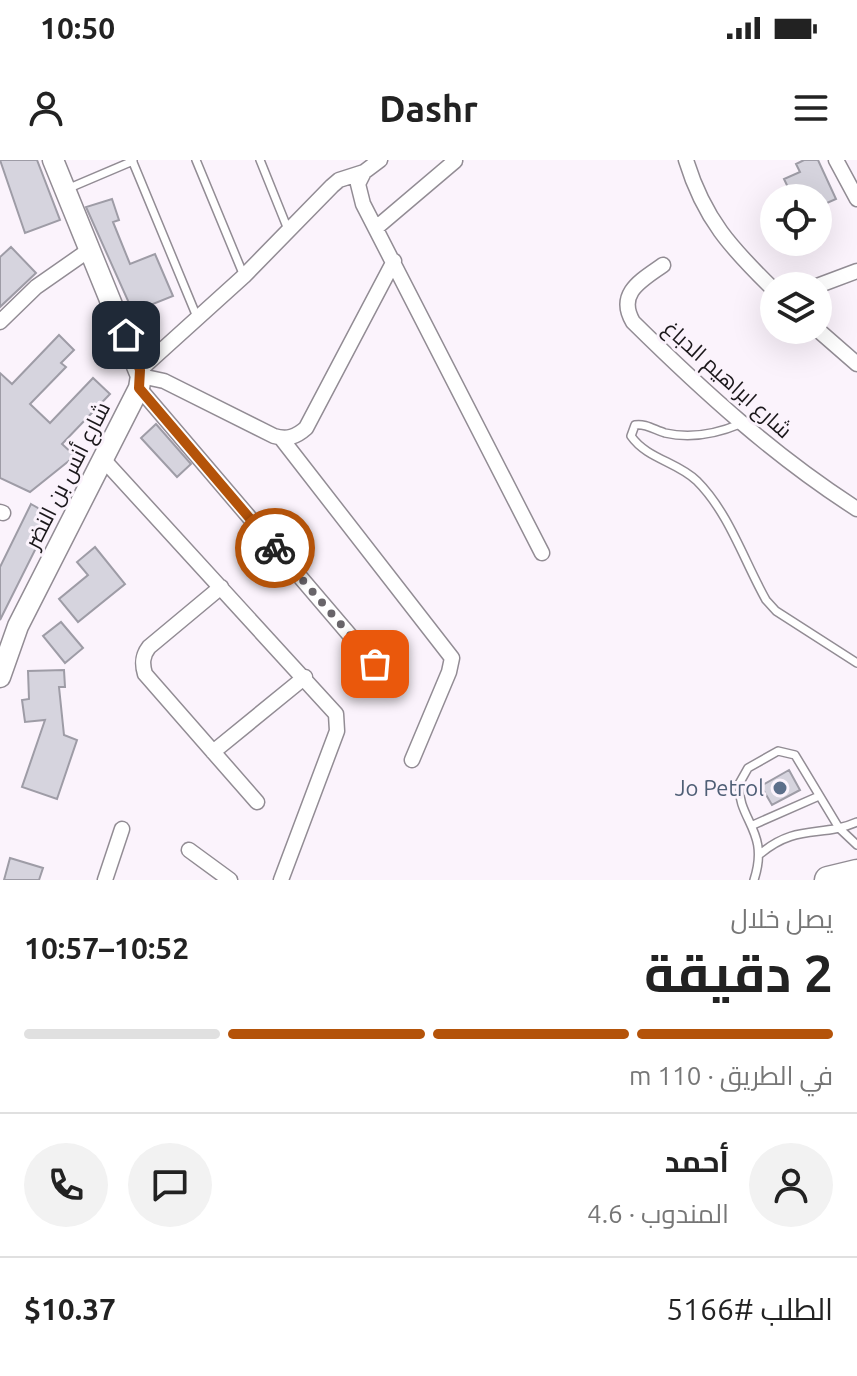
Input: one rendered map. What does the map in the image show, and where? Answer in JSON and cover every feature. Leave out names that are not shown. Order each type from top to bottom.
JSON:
[{"type":"highway","points":[[828,880],[857,873]]},
{"type":"street","points":[[53,160],[140,378],[394,687]]},
{"type":"street","points":[[140,378],[339,180],[364,172],[380,160]]},
{"type":"street","points":[[686,160],[703,205],[718,231],[760,275]]},
{"type":"street","points":[[836,160],[857,199]]},
{"type":"street","points":[[376,228],[455,161]]},
{"type":"street","points":[[364,172],[358,184],[358,193],[542,553]]},
{"type":"street","points":[[0,322],[36,287],[89,250]]},
{"type":"street","points":[[140,378],[164,381],[281,438],[291,438],[306,428],[394,261]]},
{"type":"street","name":"شارع ابراهيم الدباغ","points":[[663,265],[630,291],[627,304],[630,316],[740,424],[812,480],[857,509]]},
{"type":"street","points":[[832,280],[857,271]]},
{"type":"street","points":[[832,342],[857,364]]},
{"type":"street","name":"شارع أنس بن النضر","points":[[2,663],[140,378]]},
{"type":"street","points":[[281,438],[452,658],[412,760]]},
{"type":"street","points":[[102,458],[334,709],[338,725],[281,880]]},
{"type":"street","points":[[221,587],[149,647],[143,661],[145,674],[257,802]]},
{"type":"street","points":[[213,752],[305,677]]},
{"type":"street","points":[[105,880],[122,829]]},
{"type":"street","points":[[189,850],[230,880]]},
{"type":"lane","points":[[65,190],[133,160],[198,318]]},
{"type":"lane","points":[[196,160],[244,276]]},
{"type":"lane","points":[[260,160],[289,232]]},
{"type":"lane","points":[[740,424],[715,433],[689,436],[641,424],[631,430],[631,436],[648,453],[683,470],[706,490],[766,600],[776,611],[857,663]]},
{"type":"lane","points":[[754,880],[760,854],[753,825],[739,791],[741,778],[748,768],[778,751],[795,755],[839,828],[857,845]]},
{"type":"lane","points":[[753,825],[819,796]]},
{"type":"lane","points":[[760,854],[786,837],[804,831],[839,828],[857,822]]},
{"type":"building","points":[[0,160],[37,160],[60,220],[25,233]]},
{"type":"building","points":[[804,160],[818,160],[829,184],[786,184],[784,179],[800,172],[796,164]]},
{"type":"building","points":[[112,199],[119,220],[113,222],[130,264],[155,254],[173,296],[133,312],[86,207]]},
{"type":"building","points":[[11,247],[36,273],[0,307],[0,257]]},
{"type":"building","points":[[59,335],[74,350],[61,363],[66,367],[30,404],[50,423],[93,378],[110,394],[62,444],[75,456],[30,492],[0,478],[0,373],[12,384]]},
{"type":"building","points":[[156,424],[191,464],[177,477],[141,438]]},
{"type":"building","points":[[31,504],[52,516],[0,620],[0,567]]},
{"type":"building","points":[[95,547],[125,584],[78,622],[59,599],[88,575],[77,562]]},
{"type":"building","points":[[61,622],[83,648],[65,663],[43,636]]},
{"type":"building","points":[[64,670],[65,687],[59,687],[64,735],[77,740],[57,799],[22,787],[45,720],[25,722],[22,700],[29,699],[28,671]]},
{"type":"building","name":"Jo Petrol","points":[[789,770],[800,790],[772,805],[761,786]]},
{"type":"building","points":[[10,858],[43,868],[39,880],[4,880]]},
{"type":"way so far","points":[[275,548],[375,664]]},
{"type":"place","name":"Jo Petrol","points":[[780,788]]},
{"type":"route","points":[[126,335],[140,370],[139,388],[275,548]]}]
